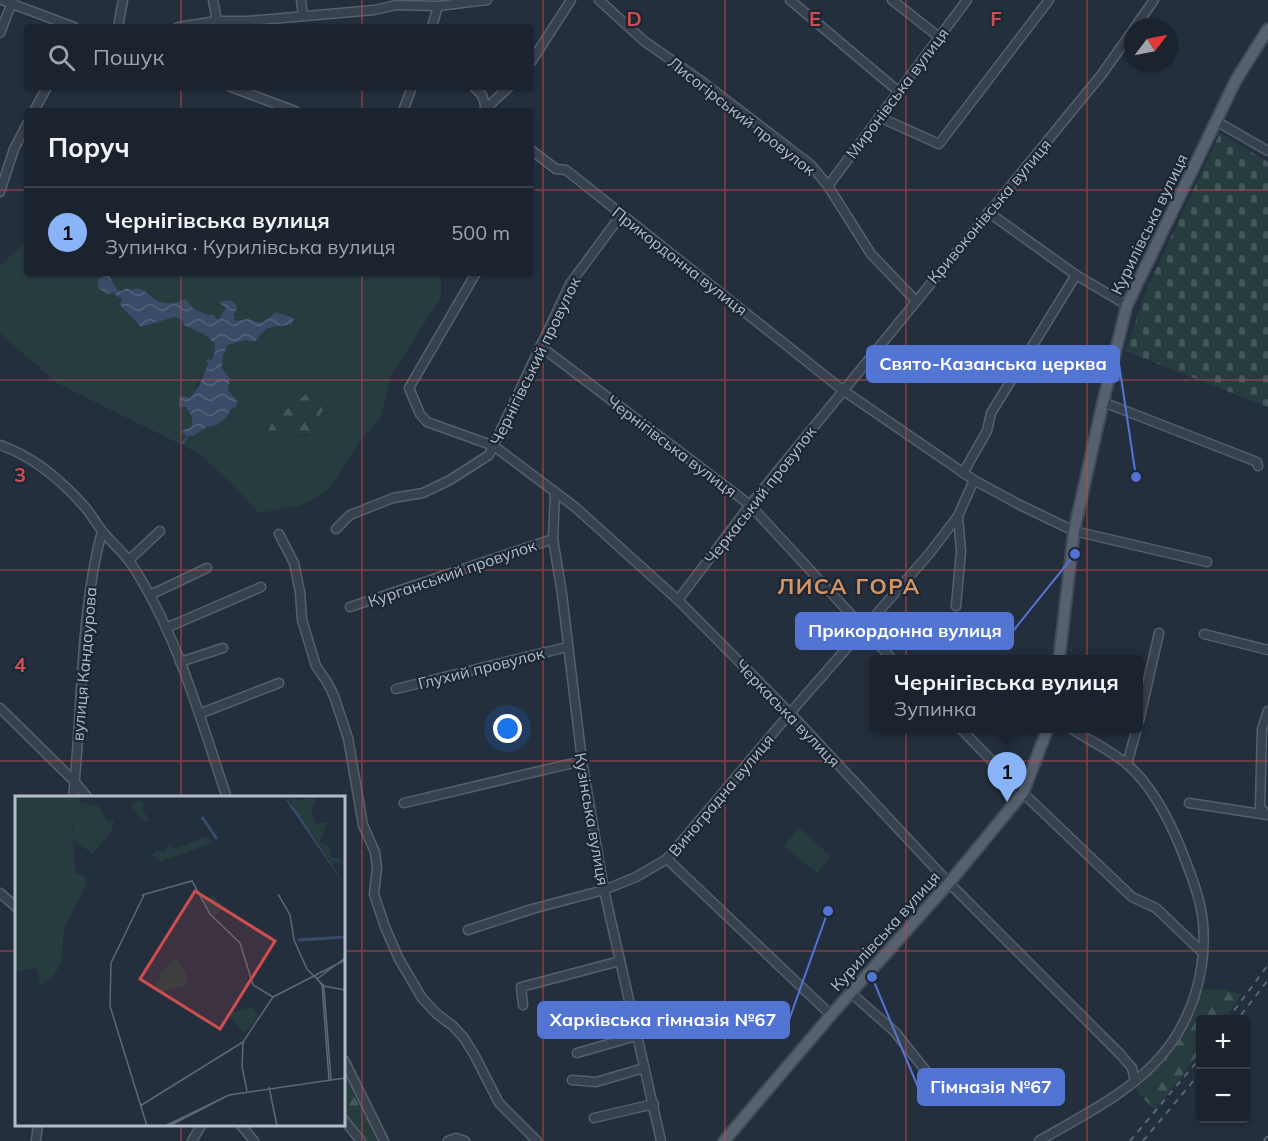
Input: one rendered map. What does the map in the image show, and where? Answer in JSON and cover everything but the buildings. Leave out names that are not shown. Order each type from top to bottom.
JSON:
[{"type":"main road","name":"Курилівська вулиця","points":[[1060,655],[1074,531],[1127,305],[1215,121],[1236,80],[1268,28]]},
{"type":"main road","name":"Курилівська вулиця","points":[[724,1141],[1023,793],[1046,733]]},
{"type":"street","points":[[2,0],[67,24]]},
{"type":"street","points":[[119,24],[123,0]]},
{"type":"street","points":[[213,0],[217,21]]},
{"type":"street","points":[[301,0],[303,16]]},
{"type":"street","points":[[204,24],[217,21],[248,21],[374,10],[397,2],[438,6],[487,0]]},
{"type":"street","points":[[534,57],[571,0]]},
{"type":"street","name":"Лисогірський провулок","points":[[599,0],[644,41],[700,80],[810,165],[828,186],[871,254],[915,301]]},
{"type":"street","points":[[790,0],[898,91]]},
{"type":"street","points":[[892,0],[939,37]]},
{"type":"street","name":"Миронівська вулиця","points":[[828,186],[967,0]]},
{"type":"street","points":[[879,117],[939,144],[1049,0]]},
{"type":"street","name":"Кривоконівська вулиця","points":[[1141,18],[1154,0]]},
{"type":"street","points":[[0,33],[12,2]]},
{"type":"street","points":[[433,24],[438,6]]},
{"type":"street","name":"Кривоконівська вулиця","points":[[844,391],[1102,74],[1124,42]]},
{"type":"street","points":[[36,108],[44,90]]},
{"type":"street","points":[[239,90],[287,108]]},
{"type":"street","points":[[404,108],[411,90]]},
{"type":"street","points":[[477,90],[482,95],[485,108]]},
{"type":"street","points":[[488,108],[506,90]]},
{"type":"street","points":[[1215,121],[1268,151]]},
{"type":"street","points":[[0,192],[14,149],[24,130]]},
{"type":"street","name":"Прикордонна вулиця","points":[[534,152],[556,169],[566,170],[844,391],[974,480],[1074,531],[1207,562]]},
{"type":"street","points":[[988,212],[1076,275],[1127,305]]},
{"type":"street","name":"Чернігівський провулок","points":[[336,529],[350,515],[393,498],[423,493],[450,480],[489,455],[570,284],[621,215]]},
{"type":"street","points":[[963,473],[987,431],[992,414],[1076,275]]},
{"type":"street","name":"Черкаська вулиця","points":[[474,276],[409,388],[417,408],[427,422],[494,446],[575,507],[678,600],[790,713],[948,883],[1132,1068],[1135,1082]]},
{"type":"street","name":"Чернігівська вулиця","points":[[540,346],[750,505],[888,655]]},
{"type":"street","name":"Черкаський провулок","points":[[678,600],[750,505],[844,391]]},
{"type":"street","points":[[1103,402],[1257,462],[1258,466]]},
{"type":"street","points":[[0,444],[20,452],[58,482],[82,504],[102,531],[129,560],[166,628],[199,714],[226,796]]},
{"type":"street","name":"Виноградна вулиця","points":[[468,930],[532,909],[604,890],[636,877],[667,859],[790,713],[929,554],[958,516],[974,480]]},
{"type":"street","name":"Кузінська вулиця","points":[[555,493],[553,539],[582,761],[604,890],[661,1141]]},
{"type":"street","points":[[956,606],[961,551],[958,516]]},
{"type":"street","name":"вулиця Кандаурова","points":[[72,796],[81,668],[95,556],[102,531]]},
{"type":"street","points":[[129,560],[160,531]]},
{"type":"street","points":[[279,534],[294,563],[300,592],[302,620],[316,666],[330,689],[348,738],[363,825],[375,852],[377,868],[374,894],[385,927],[399,959],[422,998],[436,1014],[453,1026],[464,1038],[499,1103],[537,1141]]},
{"type":"street","name":"Курганський провулок","points":[[350,607],[553,539]]},
{"type":"street","points":[[150,595],[207,568]]},
{"type":"street","points":[[166,628],[261,587]]},
{"type":"street","points":[[1143,704],[1159,633]]},
{"type":"street","points":[[1204,634],[1268,650]]},
{"type":"street","name":"Глухий провулок","points":[[396,689],[567,647]]},
{"type":"street","points":[[180,662],[223,648]]},
{"type":"street","points":[[199,714],[279,683]]},
{"type":"street","points":[[0,708],[86,796]]},
{"type":"street","points":[[1267,815],[1260,807],[1262,729],[1268,711]]},
{"type":"street","points":[[964,733],[1132,897],[1156,908],[1203,953]]},
{"type":"street","points":[[1038,1141],[1135,1082],[1161,1057],[1171,1044],[1190,1008],[1199,981],[1203,953],[1203,921],[1191,874],[1174,831],[1158,801],[1127,764],[1077,733]]},
{"type":"street","points":[[1127,764],[1136,733]]},
{"type":"street","points":[[404,803],[582,761]]},
{"type":"street","points":[[1188,802],[1267,815]]},
{"type":"street","points":[[667,859],[831,1015]]},
{"type":"street","points":[[0,893],[15,906]]},
{"type":"street","points":[[523,1005],[521,987],[620,961]]},
{"type":"street","points":[[850,992],[895,1032],[926,1071]]},
{"type":"street","points":[[577,1053],[636,1036]]},
{"type":"street","points":[[345,1062],[384,1141]]},
{"type":"street","points":[[572,1080],[596,1082],[644,1068]]},
{"type":"street","points":[[594,1118],[654,1104]]},
{"type":"street","points":[[345,1121],[361,1141]]},
{"type":"street","points":[[36,1141],[38,1126]]},
{"type":"street","points":[[192,1141],[201,1126]]},
{"type":"street","points":[[241,1126],[254,1141]]},
{"type":"street","points":[[448,1141],[456,1138],[465,1141]]},
{"type":"green space","points":[[1220,133],[1268,162],[1268,407],[1125,351],[1148,286]]},
{"type":"green space","points":[[24,241],[24,276],[109,276],[113,292],[122,299],[182,320],[184,325],[207,336],[215,345],[214,355],[190,398],[183,396],[179,398],[192,418],[192,427],[186,428],[193,436],[207,427],[217,425],[226,418],[231,409],[235,408],[237,402],[228,389],[230,379],[222,368],[223,355],[228,345],[245,340],[255,342],[268,329],[293,319],[277,312],[262,323],[248,319],[233,321],[232,315],[235,314],[222,305],[226,308],[218,320],[214,315],[204,315],[188,303],[163,304],[142,289],[117,290],[109,276],[441,276],[441,297],[391,376],[381,417],[360,441],[329,490],[300,506],[259,513],[198,453],[57,383],[0,333],[0,266]],"holes":[[[303,395],[308,436],[297,436],[277,442],[284,411]]]},
{"type":"green space","points":[[315,387],[322,388],[327,394],[325,408],[320,414],[319,429],[277,442],[268,431],[273,420]]},
{"type":"green space","points":[[799,828],[831,856],[817,873],[784,846]]},
{"type":"green space","points":[[1224,989],[1241,995],[1228,1015],[1196,1015],[1196,1057],[1155,1111],[1137,1091],[1135,1081],[1171,1044],[1196,990]]},
{"type":"green space","points":[[345,1071],[380,1141],[364,1141],[345,1116]]},
{"type":"water","points":[[110,276],[117,290],[137,288],[165,303],[186,299],[194,308],[202,313],[214,315],[218,320],[226,308],[219,302],[230,300],[236,304],[237,309],[233,315],[234,321],[248,319],[262,323],[276,312],[294,318],[292,324],[267,329],[255,342],[245,340],[228,345],[223,355],[222,368],[230,379],[228,390],[238,402],[226,418],[217,425],[207,427],[193,436],[185,435],[181,431],[191,427],[192,419],[185,407],[179,407],[179,398],[183,396],[190,398],[199,386],[208,364],[206,361],[208,358],[211,360],[214,355],[215,344],[207,336],[184,325],[182,320],[174,317],[141,327],[120,305],[122,299],[98,288],[98,279]]},
{"type":"waterway","points":[[183,443],[190,433]]},
{"type":"railway","points":[[1231,1015],[1268,965]]},
{"type":"railway","points":[[1241,1015],[1268,980]]},
{"type":"railway","points":[[1130,1141],[1196,1063]]},
{"type":"railway","points":[[1143,1141],[1196,1078]]},
{"type":"railway","points":[[1264,1141],[1268,1135]]},
{"type":"place","name":"Свято-Казанська церква","points":[[1136,477]]},
{"type":"place","name":"Прикордонна вулиця","points":[[1075,554]]},
{"type":"place","name":"Чернігівська вулиця","points":[[1007,802]]},
{"type":"place","name":"Харківська гімназія №67","points":[[828,911]]},
{"type":"place","name":"Гімназія №67","points":[[872,977]]},
{"type":"district","name":"ЛИСА ГОРА","points":[[849,586]]}]
